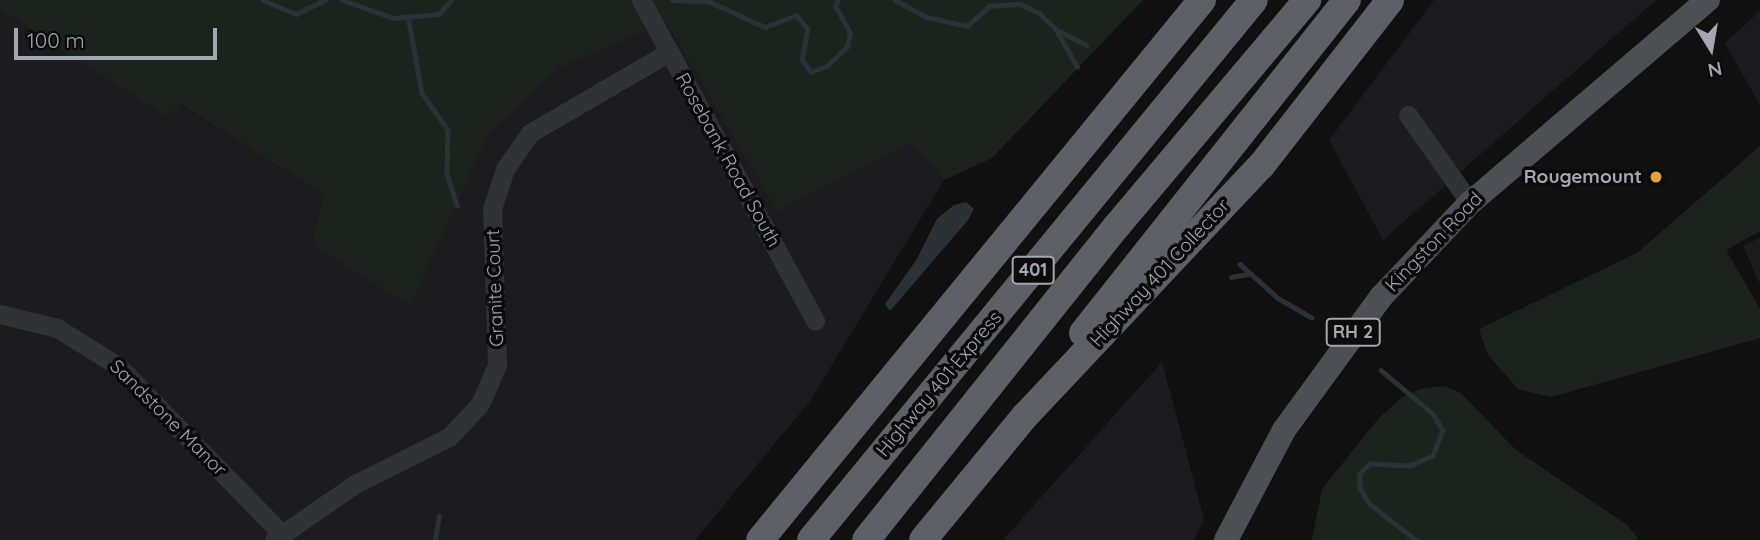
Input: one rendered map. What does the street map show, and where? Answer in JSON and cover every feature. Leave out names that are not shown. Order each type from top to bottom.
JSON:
[{"type":"highway","name":"401","points":[[760,540],[1202,0]]},
{"type":"highway","name":"Highway 401 Express","points":[[811,540],[1254,0]]},
{"type":"highway","name":"Highway 401 Express","points":[[866,540],[1116,227],[1307,0]]},
{"type":"highway","points":[[1025,416],[1097,312],[1347,0]]},
{"type":"highway","name":"Highway 401 Collector","points":[[923,540],[1025,416],[1261,166],[1390,0]]},
{"type":"main road","name":"Kingston Road","points":[[1226,540],[1284,430],[1332,360],[1381,297],[1470,203],[1708,0]]},
{"type":"street","name":"Rosebank Road South","points":[[643,4],[815,321]]},
{"type":"street","name":"Granite Court","points":[[277,537],[355,484],[449,437],[480,404],[497,365],[492,209],[505,169],[530,133],[669,52]]},
{"type":"street","points":[[1408,115],[1470,203]]},
{"type":"street","name":"Sandstone Manor","points":[[0,314],[57,328],[118,366],[277,537]]},
{"type":"shaded area","points":[[0,0],[1143,0],[992,158],[944,180],[911,143],[777,212],[666,22],[560,68],[489,134],[410,306],[312,245],[324,195],[181,105],[166,117],[0,10]]},
{"type":"shaded area","points":[[1434,0],[1656,0],[1383,240],[1329,140]]},
{"type":"shaded area","points":[[0,10],[166,117],[180,105],[324,195],[410,306],[489,134],[560,68],[666,21],[777,212],[912,142],[944,180],[810,401],[695,540],[0,540]]},
{"type":"shaded area","points":[[1760,11],[1760,105],[1725,43]]},
{"type":"shaded area","points":[[1760,146],[1760,231],[1726,250],[1760,309],[1760,338],[1551,397],[1518,389],[1488,355],[1479,329],[1637,253]]},
{"type":"shaded area","points":[[966,202],[974,209],[968,220],[890,311],[885,304],[917,259],[937,219],[954,205]]},
{"type":"shaded area","points":[[1760,238],[1760,284],[1743,246]]},
{"type":"shaded area","points":[[1162,362],[1204,519],[1194,540],[1003,540]]},
{"type":"shaded area","points":[[1444,386],[1461,393],[1516,450],[1627,525],[1639,540],[1312,540],[1322,489],[1378,419],[1401,398],[1420,389]]},
{"type":"waterway","points":[[263,0],[296,14],[325,0]]},
{"type":"waterway","points":[[342,0],[394,18],[439,14],[451,0]]},
{"type":"waterway","points":[[672,0],[708,1],[765,27],[796,15],[808,29],[802,59],[811,72],[827,66],[847,47],[850,33],[835,6],[838,0]]},
{"type":"waterway","points":[[895,0],[927,17],[967,26],[989,6],[1020,4],[1039,13],[1056,29],[1077,66]]},
{"type":"waterway","points":[[408,16],[422,93],[448,130],[447,174],[457,205]]},
{"type":"waterway","points":[[1060,31],[1086,45]]},
{"type":"waterway","points":[[1240,264],[1278,298],[1312,318]]},
{"type":"waterway","points":[[1231,277],[1248,274]]},
{"type":"waterway","points":[[1381,370],[1433,414],[1443,430],[1433,456],[1409,466],[1370,464],[1360,474],[1360,488],[1370,504],[1416,540]]},
{"type":"waterway","points":[[435,540],[439,516]]},
{"type":"place","name":"Rougemount","points":[[1656,177]]}]
